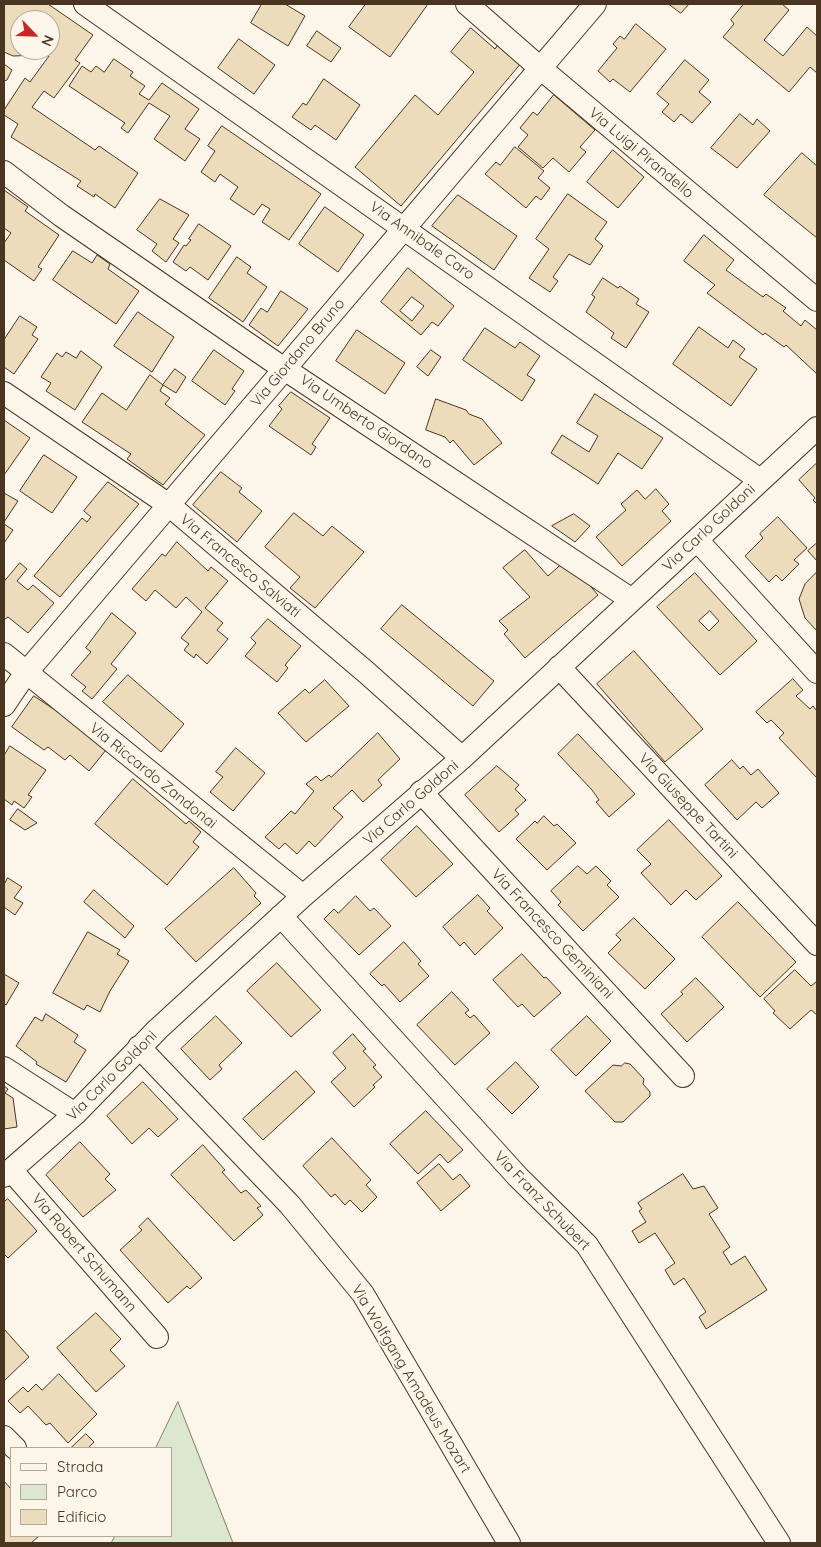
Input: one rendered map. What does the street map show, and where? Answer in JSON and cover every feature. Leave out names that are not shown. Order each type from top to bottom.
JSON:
[{"type":"street","name":"Via Annibale Caro","points":[[84,4],[760,480]]},
{"type":"street","name":"Via Luigi Pirandello","points":[[467,4],[539,67],[817,300]]},
{"type":"street","name":"Via Giordano Bruno","points":[[4,705],[25,674],[539,67],[595,4]]},
{"type":"street","name":"Via Umberto Giordano","points":[[4,172],[62,216],[285,369],[632,600]]},
{"type":"street","name":"Via Francesco Salviati","points":[[4,393],[169,505],[368,673],[462,758]]},
{"type":"street","name":"Via Carlo Goldoni","points":[[7,1173],[75,1114],[139,1047],[281,916],[462,758],[817,428]]},
{"type":"street","points":[[697,540],[817,672]]},
{"type":"street","name":"Via Riccardo Zandonai","points":[[4,654],[25,674],[304,896]]},
{"type":"street","name":"Via Giuseppe Tartini","points":[[559,667],[817,944]]},
{"type":"street","name":"Via Francesco Geminiani","points":[[421,792],[684,1076]]},
{"type":"street","name":"Via Franz Schubert","points":[[281,916],[518,1177],[587,1245],[778,1543]]},
{"type":"street","name":"Via Wolfgang Amadeus Mozart","points":[[139,1047],[290,1204],[364,1294],[509,1543]]},
{"type":"street","points":[[4,1068],[75,1114]]},
{"type":"street","name":"Via Robert Schumann","points":[[7,1173],[158,1337]]},
{"type":"street","points":[[4,1437],[13,1447]]},
{"type":"green space","points":[[178,1402],[233,1543],[111,1543],[114,1537],[172,1537],[172,1447],[156,1447]]},
{"type":"building","points":[[4,4],[48,4],[57,10],[10,10],[10,55],[4,52]]},
{"type":"building","points":[[262,4],[285,4],[305,16],[288,46],[251,23]]},
{"type":"building","points":[[366,4],[428,4],[390,57],[349,27]]},
{"type":"building","points":[[669,4],[689,4],[681,13]]},
{"type":"building","points":[[744,4],[782,4],[789,10],[764,40],[783,56],[807,27],[817,36],[817,73],[810,67],[789,92],[723,37],[734,24],[731,20]]},
{"type":"building","points":[[60,12],[93,35],[75,60],[80,63],[54,98],[44,91],[32,107],[95,150],[99,146],[138,173],[115,208],[95,194],[94,197],[77,186],[81,181],[11,137],[18,124],[4,115],[4,110],[25,78],[30,82],[46,60],[60,60]]},
{"type":"building","points":[[636,24],[666,49],[630,92],[613,79],[610,82],[598,71],[617,48],[613,44],[620,36],[624,39]]},
{"type":"building","points":[[471,28],[495,49],[499,43],[522,62],[401,206],[355,167],[415,95],[438,115],[474,72],[451,52]]},
{"type":"building","points":[[317,31],[341,48],[331,62],[307,46]]},
{"type":"building","points":[[239,39],[275,65],[254,94],[218,68]]},
{"type":"building","points":[[114,59],[133,72],[130,76],[145,86],[139,94],[149,100],[162,83],[199,109],[185,129],[200,139],[185,161],[154,139],[170,116],[149,103],[128,133],[121,128],[125,123],[69,86],[82,66],[91,72],[96,66],[104,72]]},
{"type":"building","points":[[685,60],[709,80],[699,92],[711,102],[692,123],[681,114],[674,122],[662,112],[669,104],[657,94]]},
{"type":"building","points":[[4,64],[12,70],[7,80],[4,81]]},
{"type":"building","points":[[324,79],[360,105],[336,140],[315,125],[311,130],[292,117],[303,103],[306,105]]},
{"type":"building","points":[[554,95],[595,130],[580,147],[586,152],[569,172],[553,158],[543,168],[518,147],[528,135],[520,128],[533,112],[537,115]]},
{"type":"building","points":[[740,114],[753,125],[757,119],[770,131],[737,168],[711,148]]},
{"type":"building","points":[[222,126],[321,194],[289,240],[262,222],[270,209],[262,204],[254,215],[230,199],[238,187],[220,174],[215,182],[201,172],[215,151],[208,146]]},
{"type":"building","points":[[515,147],[544,171],[538,178],[550,188],[541,200],[536,196],[526,208],[485,174],[496,162],[500,165]]},
{"type":"building","points":[[613,150],[644,177],[618,208],[587,182]]},
{"type":"building","points":[[802,153],[817,166],[817,238],[764,195]]},
{"type":"building","points":[[4,190],[28,207],[25,211],[59,235],[38,267],[42,269],[34,281],[4,260],[4,243],[11,233],[4,228]]},
{"type":"building","points":[[568,194],[607,222],[595,239],[603,246],[590,265],[569,254],[553,277],[558,281],[550,292],[529,278],[549,249],[536,239]]},
{"type":"building","points":[[458,195],[517,236],[494,270],[432,226]]},
{"type":"building","points":[[160,199],[189,215],[173,239],[179,243],[166,262],[152,251],[157,244],[137,230]]},
{"type":"building","points":[[325,207],[364,235],[338,272],[299,244]]},
{"type":"building","points":[[199,224],[231,246],[208,280],[190,267],[186,271],[173,262],[184,245],[186,246],[191,240],[189,239]]},
{"type":"building","points":[[704,235],[734,260],[726,270],[763,297],[766,294],[786,308],[783,311],[801,326],[805,320],[817,330],[817,374],[786,345],[784,347],[765,333],[763,335],[707,293],[715,285],[684,261]]},
{"type":"building","points":[[73,251],[92,263],[97,255],[110,264],[108,269],[139,291],[116,324],[53,280]]},
{"type":"building","points":[[237,257],[251,267],[247,273],[267,287],[243,322],[209,298]]},
{"type":"building","points":[[408,268],[454,306],[438,326],[432,322],[421,335],[381,302]],"holes":[[[412,297],[424,306],[412,321],[400,311]]]},
{"type":"building","points":[[603,278],[618,288],[620,286],[639,299],[636,304],[649,312],[626,348],[611,338],[614,333],[586,312],[595,297],[592,295]]},
{"type":"building","points":[[281,291],[308,309],[278,346],[249,325],[261,308],[267,312]]},
{"type":"building","points":[[138,312],[174,337],[152,372],[114,346]]},
{"type":"building","points":[[20,316],[37,327],[32,335],[38,339],[14,374],[4,367],[4,340]]},
{"type":"building","points":[[699,327],[728,348],[733,340],[745,349],[739,357],[757,369],[731,406],[673,364]]},
{"type":"building","points":[[485,328],[515,348],[520,342],[540,356],[527,375],[535,380],[522,401],[463,360]]},
{"type":"building","points":[[357,330],[405,363],[385,394],[336,361]]},
{"type":"building","points":[[214,350],[244,371],[232,389],[235,391],[225,405],[192,381]]},
{"type":"building","points":[[431,350],[441,357],[428,376],[417,367]]},
{"type":"building","points":[[81,351],[102,367],[75,410],[46,391],[51,383],[41,377],[57,353],[62,357],[66,352],[76,358]]},
{"type":"building","points":[[175,369],[186,377],[176,393],[163,385]]},
{"type":"building","points":[[150,375],[163,385],[160,391],[170,398],[165,404],[205,435],[163,485],[127,459],[131,454],[82,422],[102,393],[126,410]]},
{"type":"building","points":[[291,392],[330,418],[312,444],[316,447],[311,455],[269,426],[282,409],[279,406]]},
{"type":"building","points":[[595,394],[663,438],[642,469],[618,453],[598,484],[551,453],[562,435],[589,452],[598,436],[577,423]]},
{"type":"building","points":[[436,399],[466,410],[469,414],[482,419],[502,443],[474,465],[453,440],[450,443],[445,437],[426,430]]},
{"type":"building","points":[[4,420],[30,438],[4,475]]},
{"type":"building","points":[[44,455],[77,477],[52,513],[20,491]]},
{"type":"building","points":[[817,463],[817,504],[813,500],[815,498],[799,480]]},
{"type":"building","points":[[221,472],[242,488],[239,492],[262,511],[237,542],[193,505]]},
{"type":"building","points":[[108,482],[139,504],[60,597],[34,576],[82,518],[87,522],[91,517],[84,511]]},
{"type":"building","points":[[656,489],[669,504],[662,511],[671,521],[622,566],[596,537],[626,510],[621,504],[637,490],[645,499]]},
{"type":"building","points":[[4,493],[18,501],[4,522]]},
{"type":"building","points":[[294,513],[323,536],[332,526],[364,552],[315,608],[290,588],[300,577],[265,547]]},
{"type":"building","points":[[574,514],[590,526],[575,542],[552,526]]},
{"type":"building","points":[[778,517],[807,548],[794,560],[799,564],[782,581],[776,575],[769,582],[745,556],[763,538],[760,534]]},
{"type":"building","points":[[4,524],[13,530],[4,543]]},
{"type":"building","points":[[177,542],[208,571],[211,567],[228,581],[205,608],[223,623],[217,630],[228,639],[207,664],[196,654],[194,658],[184,650],[189,644],[181,638],[202,612],[186,597],[176,608],[155,590],[146,601],[132,589],[162,554],[165,556]]},
{"type":"building","points":[[817,543],[817,561],[808,551]]},
{"type":"building","points":[[525,550],[548,576],[567,559],[598,595],[525,658],[504,634],[508,630],[499,621],[530,597],[503,568]]},
{"type":"building","points":[[20,563],[27,569],[17,581],[28,590],[33,585],[54,603],[28,633],[8,617],[4,618],[4,582]]},
{"type":"building","points":[[817,572],[817,631],[805,618],[799,599],[805,584]]},
{"type":"building","points":[[695,573],[757,641],[720,675],[657,607]],"holes":[[[710,611],[719,621],[709,631],[699,621]]]},
{"type":"building","points":[[402,605],[494,681],[473,706],[381,629]]},
{"type":"building","points":[[112,613],[136,633],[111,664],[117,669],[92,699],[82,691],[86,687],[71,675],[91,652],[86,648]]},
{"type":"building","points":[[268,619],[301,646],[285,665],[288,668],[277,682],[245,656],[256,643],[251,638]]},
{"type":"building","points":[[634,651],[703,729],[665,762],[597,684]]},
{"type":"building","points":[[128,675],[184,724],[161,752],[103,702]]},
{"type":"building","points":[[793,679],[803,690],[796,696],[810,709],[813,706],[817,711],[817,778],[779,738],[784,733],[771,720],[767,723],[756,712]]},
{"type":"building","points":[[325,680],[349,706],[306,742],[278,713],[305,689],[309,693]]},
{"type":"building","points":[[34,696],[70,720],[106,750],[89,771],[70,755],[65,760],[48,747],[44,750],[12,727]]},
{"type":"building","points":[[378,733],[400,759],[378,780],[382,785],[363,802],[352,790],[333,808],[343,817],[315,847],[309,841],[297,854],[285,843],[279,849],[265,837],[291,811],[295,814],[314,791],[306,784],[316,776],[321,781],[329,775],[331,777]]},
{"type":"building","points":[[578,734],[635,794],[609,817],[596,802],[599,800],[592,790],[558,754]]},
{"type":"building","points":[[10,746],[46,770],[28,795],[32,797],[24,808],[14,801],[12,805],[4,799],[4,756]]},
{"type":"building","points":[[236,748],[265,773],[233,811],[210,792],[223,777],[216,772]]},
{"type":"building","points":[[732,760],[740,769],[743,766],[751,775],[758,769],[779,793],[762,808],[756,802],[737,820],[705,785]]},
{"type":"building","points":[[497,766],[519,785],[515,789],[526,800],[515,810],[519,814],[499,832],[465,795]]},
{"type":"building","points":[[133,779],[186,824],[189,821],[201,832],[193,842],[199,847],[167,885],[95,824]]},
{"type":"building","points":[[18,809],[37,823],[25,830],[10,820]]},
{"type":"building","points":[[544,816],[554,826],[557,824],[576,843],[547,870],[516,839],[535,821],[537,823]]},
{"type":"building","points":[[669,820],[722,876],[696,900],[686,890],[671,905],[641,873],[651,864],[637,850]]},
{"type":"building","points":[[417,826],[453,864],[416,897],[381,860]]},
{"type":"building","points":[[578,866],[587,874],[596,866],[611,881],[607,885],[619,897],[583,931],[558,905],[561,902],[551,891]]},
{"type":"building","points":[[234,868],[256,893],[254,896],[261,903],[196,962],[165,929]]},
{"type":"building","points":[[8,878],[22,887],[14,898],[23,903],[15,915],[4,907],[4,885]]},
{"type":"building","points":[[94,890],[134,926],[125,938],[84,902]]},
{"type":"building","points":[[478,895],[490,908],[487,911],[503,928],[475,955],[464,942],[460,946],[443,927]]},
{"type":"building","points":[[356,896],[370,911],[374,908],[391,926],[359,955],[324,919],[334,909],[338,913]]},
{"type":"building","points":[[738,902],[796,962],[760,997],[702,937]]},
{"type":"building","points":[[634,918],[675,959],[645,989],[608,953],[621,940],[616,935]]},
{"type":"building","points":[[88,932],[120,950],[117,954],[129,961],[110,991],[100,1012],[87,1005],[84,1010],[53,993]]},
{"type":"building","points":[[404,942],[421,961],[418,964],[429,976],[400,1002],[384,984],[382,986],[370,974]]},
{"type":"building","points":[[522,954],[561,993],[534,1017],[522,1004],[518,1007],[493,980]]},
{"type":"building","points":[[277,963],[321,1010],[291,1037],[247,991]]},
{"type":"building","points":[[795,970],[811,986],[817,983],[817,1015],[811,1010],[790,1029],[773,1013],[775,1011],[764,999]]},
{"type":"building","points":[[4,974],[19,983],[6,1005],[4,1003]]},
{"type":"building","points":[[696,978],[724,1007],[687,1042],[661,1014],[683,994],[681,992]]},
{"type":"building","points":[[452,992],[469,1010],[465,1013],[470,1018],[474,1015],[490,1033],[455,1065],[417,1025]]},
{"type":"building","points":[[46,1014],[78,1035],[74,1042],[86,1050],[66,1082],[36,1064],[37,1062],[16,1046],[35,1017],[42,1021]]},
{"type":"building","points":[[216,1016],[242,1043],[219,1065],[222,1069],[210,1080],[181,1049]]},
{"type":"building","points":[[587,1016],[611,1041],[576,1076],[551,1050]]},
{"type":"building","points":[[353,1034],[366,1049],[363,1051],[376,1065],[373,1067],[382,1077],[373,1085],[375,1087],[354,1107],[331,1082],[346,1068],[333,1053]]},
{"type":"building","points":[[516,1062],[539,1087],[512,1114],[487,1089]]},
{"type":"building","points":[[625,1063],[630,1064],[644,1079],[643,1084],[650,1092],[650,1096],[623,1122],[615,1122],[585,1091],[613,1065],[621,1066]]},
{"type":"building","points":[[296,1071],[315,1092],[263,1140],[243,1119]]},
{"type":"building","points":[[143,1082],[178,1119],[158,1137],[149,1128],[132,1144],[107,1116]]},
{"type":"building","points":[[4,1086],[8,1089],[5,1093],[13,1098],[17,1127],[4,1129]]},
{"type":"building","points":[[426,1111],[463,1150],[448,1163],[440,1154],[418,1174],[390,1144]]},
{"type":"building","points":[[332,1138],[371,1180],[366,1185],[377,1197],[362,1212],[350,1200],[345,1205],[335,1194],[331,1197],[303,1166]]},
{"type":"building","points":[[80,1142],[110,1174],[105,1179],[116,1190],[83,1217],[46,1175]]},
{"type":"building","points":[[203,1145],[225,1170],[222,1172],[241,1193],[246,1190],[261,1206],[257,1208],[263,1215],[234,1241],[171,1175]]},
{"type":"building","points":[[439,1164],[453,1180],[460,1174],[470,1186],[441,1211],[417,1183]]},
{"type":"building","points":[[683,1174],[693,1189],[704,1186],[718,1208],[709,1214],[730,1247],[723,1252],[731,1265],[745,1256],[767,1290],[706,1329],[699,1317],[706,1312],[684,1278],[674,1285],[665,1270],[675,1263],[655,1233],[639,1243],[632,1231],[646,1222],[639,1211],[642,1209],[638,1203]]},
{"type":"building","points":[[8,1199],[37,1231],[8,1258],[4,1254],[4,1202]]},
{"type":"building","points":[[148,1218],[202,1278],[190,1289],[187,1286],[168,1303],[120,1250],[142,1230],[139,1227]]},
{"type":"building","points":[[96,1313],[121,1339],[110,1350],[125,1366],[96,1392],[57,1348]]},
{"type":"building","points":[[4,1329],[29,1357],[4,1381]]},
{"type":"building","points":[[59,1374],[97,1414],[68,1443],[50,1423],[46,1425],[28,1406],[20,1413],[8,1401],[23,1387],[28,1392],[36,1384],[42,1390]]},
{"type":"building","points":[[86,1434],[94,1442],[89,1447],[72,1447]]},
{"type":"building","points":[[4,1481],[10,1488],[10,1537],[38,1537],[31,1543],[4,1543]]}]
